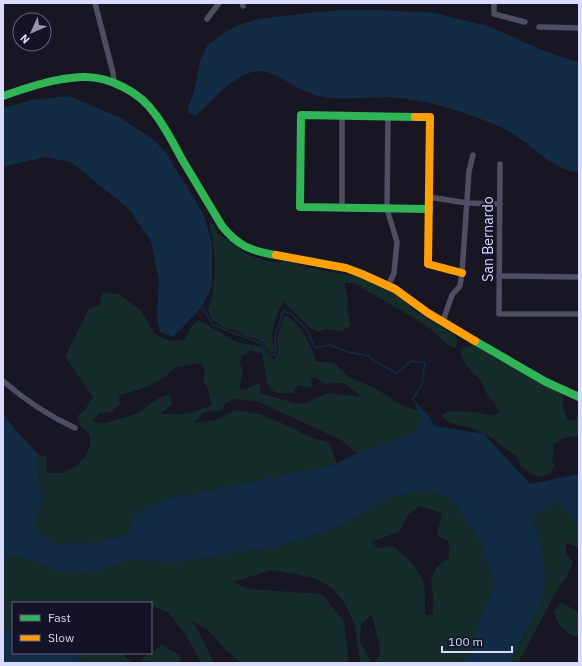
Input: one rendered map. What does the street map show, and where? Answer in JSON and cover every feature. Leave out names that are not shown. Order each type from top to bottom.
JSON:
[{"type":"street","points":[[95,3],[114,73],[114,82]]},
{"type":"street","points":[[207,19],[219,3]]},
{"type":"street","points":[[494,3],[494,14],[525,22]]},
{"type":"street","points":[[539,27],[579,28]]},
{"type":"street","points":[[3,96],[66,78],[82,76],[100,78],[114,82],[134,93],[155,113],[222,226],[237,243],[246,249],[257,252],[346,268],[362,274],[404,294],[428,313],[539,378],[579,397]]},
{"type":"street","points":[[429,209],[300,207],[301,114],[430,117],[429,209],[428,264],[462,273]]},
{"type":"street","points":[[342,115],[342,208]]},
{"type":"street","points":[[388,116],[387,209],[397,242],[394,272],[388,286]]},
{"type":"street","points":[[443,321],[452,295],[460,286],[469,171],[473,155]]},
{"type":"street","name":"San Bernardo","points":[[500,164],[499,314],[579,314]]},
{"type":"street","points":[[429,197],[467,203],[500,204]]},
{"type":"street","points":[[500,276],[579,277]]},
{"type":"street","points":[[3,381],[20,396],[75,428]]},
{"type":"green space","points":[[209,222],[215,226],[217,233],[224,238],[231,240],[238,248],[247,254],[257,258],[276,263],[284,261],[324,271],[361,277],[408,299],[412,309],[453,334],[457,340],[456,348],[444,342],[433,331],[401,310],[353,283],[345,283],[348,298],[347,308],[351,326],[341,331],[325,329],[319,332],[309,327],[284,302],[274,323],[272,341],[275,349],[271,353],[258,339],[244,336],[238,331],[225,328],[212,320],[208,311],[213,292],[215,262]]},
{"type":"green space","points":[[102,293],[119,294],[141,311],[155,334],[169,341],[184,340],[192,326],[199,320],[236,342],[261,347],[266,355],[274,360],[278,352],[279,332],[285,315],[301,329],[316,361],[334,363],[350,378],[373,387],[405,407],[417,410],[422,423],[412,434],[358,454],[341,440],[259,402],[237,399],[227,402],[221,410],[204,412],[193,423],[216,420],[236,410],[259,414],[282,423],[312,438],[329,442],[337,464],[167,499],[136,513],[127,535],[85,544],[53,543],[35,530],[41,500],[38,454],[47,457],[46,473],[63,473],[76,466],[85,457],[90,445],[90,435],[79,424],[77,416],[84,411],[93,397],[65,357],[89,309],[100,305]],"holes":[[[251,350],[262,354],[267,384],[275,393],[293,393],[298,385],[313,388],[311,379],[315,377],[325,384],[346,384],[361,397],[328,393],[303,404],[260,393],[260,387],[262,384],[253,385],[246,390],[239,389],[243,372],[240,362],[242,356]],[[201,363],[205,369],[203,381],[208,389],[212,405],[187,413],[161,414],[172,404],[171,395],[163,396],[151,403],[139,413],[105,423],[92,422],[100,413],[112,412],[120,404],[119,395],[150,386],[163,378],[175,367]]]},
{"type":"green space","points":[[477,345],[537,382],[563,395],[563,408],[568,420],[574,421],[579,414],[579,436],[563,438],[553,444],[554,452],[552,462],[555,466],[550,473],[543,477],[536,476],[521,467],[517,457],[490,437],[469,427],[447,421],[442,416],[448,411],[475,412],[494,416],[499,412],[495,403],[488,396],[480,379],[470,370],[463,360],[460,349]]},
{"type":"green space","points":[[420,490],[450,497],[482,544],[495,585],[479,620],[469,655],[460,663],[374,663],[381,652],[372,615],[361,624],[360,642],[372,663],[360,663],[355,626],[346,605],[332,588],[314,578],[272,570],[233,582],[248,589],[322,594],[344,621],[349,663],[239,663],[239,661],[226,650],[207,629],[190,620],[199,632],[214,663],[201,663],[186,635],[168,612],[152,606],[152,602],[12,602],[12,631],[3,631],[3,559],[20,556],[53,570],[90,573],[134,559],[176,563],[283,545],[334,529],[391,498]],"holes":[[[419,506],[442,513],[437,535],[449,542],[449,557],[436,568],[431,580],[433,614],[426,616],[424,585],[416,568],[393,546],[378,548],[371,542],[399,532],[408,515]]]},
{"type":"green space","points":[[559,503],[576,522],[579,523],[579,547],[566,543],[566,553],[573,562],[567,577],[561,583],[518,663],[509,663],[527,631],[541,545],[532,518],[547,508]]},
{"type":"green space","points":[[562,603],[579,612],[579,638],[562,628],[555,616],[554,611]]},
{"type":"green space","points":[[162,645],[179,655],[182,663],[138,663],[148,654],[152,654],[152,651]]},
{"type":"green space","points":[[71,654],[126,654],[125,657],[133,663],[86,663]]},
{"type":"water","points":[[342,10],[381,10],[435,13],[488,26],[542,50],[579,63],[579,172],[564,169],[505,129],[463,112],[425,102],[400,98],[328,98],[310,93],[273,74],[266,72],[259,71],[244,75],[228,85],[195,116],[188,112],[200,62],[207,46],[222,34],[238,25],[259,19]]},
{"type":"water","points":[[69,96],[119,117],[154,140],[166,153],[204,215],[212,244],[212,286],[202,307],[173,337],[160,332],[157,319],[159,280],[151,241],[129,209],[71,162],[45,157],[3,167],[3,108],[31,100]]},
{"type":"water","points":[[413,399],[428,415],[435,426],[484,434],[530,484],[579,474],[579,523],[576,522],[558,503],[532,518],[541,545],[545,576],[542,602],[509,663],[460,663],[469,655],[479,620],[495,585],[482,544],[450,497],[420,490],[391,498],[334,529],[283,545],[176,563],[134,559],[90,573],[53,570],[20,556],[3,559],[3,414],[38,454],[41,500],[35,530],[53,543],[85,544],[127,535],[136,513],[167,499],[337,464],[348,457],[412,434],[422,423]]},
{"type":"water","points":[[3,631],[12,631],[12,654],[71,654],[86,663],[3,662]]},
{"type":"waterway","points":[[202,307],[213,325],[260,343],[270,356],[274,355],[276,349],[275,337],[283,311],[290,313],[308,331],[315,348],[330,345],[348,352],[369,356],[379,364],[397,373],[411,361],[425,363],[422,384],[413,399]]},
{"type":"traffic: fast","points":[[3,96],[52,81],[82,77],[103,79],[113,82],[132,92],[149,106],[159,119],[222,226],[228,233],[240,243],[252,249],[259,252],[276,255]]},
{"type":"traffic: fast","points":[[415,117],[301,115],[300,207],[429,209]]},
{"type":"traffic: fast","points":[[475,341],[546,382],[579,397]]},
{"type":"traffic: slow","points":[[415,117],[430,117],[428,264],[462,273]]},
{"type":"traffic: slow","points":[[276,255],[346,268],[362,274],[395,289],[428,313],[475,341]]}]
